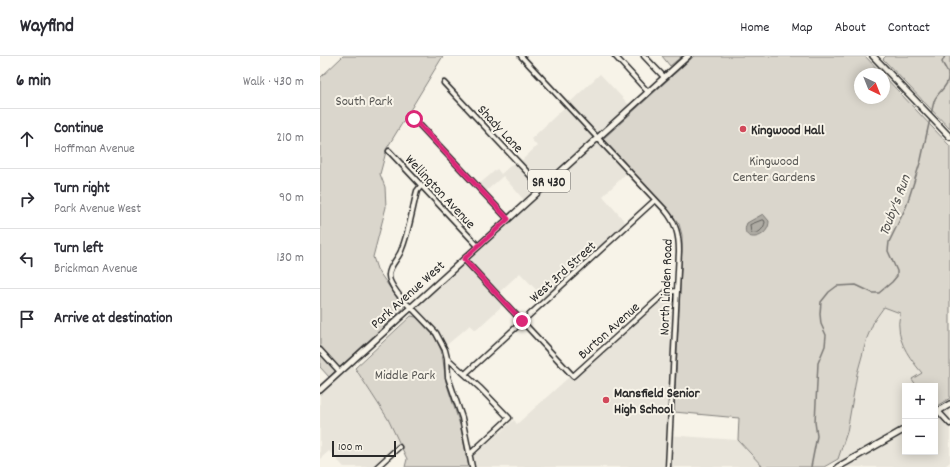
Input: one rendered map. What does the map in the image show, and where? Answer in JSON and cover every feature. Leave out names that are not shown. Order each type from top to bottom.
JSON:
[{"type":"main road","name":"Park Avenue West","points":[[320,390],[688,56]]},
{"type":"main road","points":[[873,56],[950,137]]},
{"type":"main road","points":[[938,411],[950,404]]},
{"type":"main road","points":[[838,467],[902,432]]},
{"type":"street","name":"North Linden Road","points":[[521,56],[672,219],[677,231],[679,246],[668,467]]},
{"type":"street","points":[[615,56],[648,92]]},
{"type":"street","points":[[644,56],[664,77]]},
{"type":"street","name":"Shady Lane","points":[[444,83],[542,188]]},
{"type":"street","points":[[414,119],[508,219]]},
{"type":"street","name":"Wellington Avenue","points":[[389,151],[478,246]]},
{"type":"street","points":[[421,186],[417,191],[402,250],[389,274],[391,283],[406,304],[411,307],[436,333],[445,350],[448,375],[462,418],[472,467]]},
{"type":"street","name":"West 3rd Street","points":[[463,372],[522,321],[655,200]]},
{"type":"street","points":[[464,259],[522,321]]},
{"type":"street","name":"Burton Avenue","points":[[522,321],[573,376],[666,292],[677,291]]},
{"type":"street","points":[[320,350],[340,372]]},
{"type":"street","points":[[447,358],[480,388],[509,418],[469,455]]},
{"type":"street","points":[[448,375],[454,368],[463,372]]},
{"type":"street","points":[[938,414],[950,424]]},
{"type":"street","points":[[377,467],[399,447]]},
{"type":"shaded area","points":[[600,74],[634,110],[603,139],[631,169],[603,196],[626,223],[544,298],[520,273],[496,295],[504,304],[476,330],[470,325],[441,350],[435,337],[416,317],[411,316],[404,308],[524,200],[503,176],[484,193],[477,186],[497,169],[501,174],[517,160],[519,163],[537,146],[531,139]]},
{"type":"shaded area","name":"Mansfield Senior High School","points":[[669,293],[674,297],[667,435],[738,440],[763,467],[475,467],[471,458],[514,420],[517,424],[569,377],[572,379]]},
{"type":"shaded area","points":[[884,307],[900,313],[900,335],[911,360],[922,373],[917,383],[902,383],[902,455],[938,455],[938,404],[950,398],[950,462],[944,467],[837,467],[837,462],[847,432],[857,374],[867,338],[874,321]]},
{"type":"shaded area","points":[[347,360],[363,380],[388,419],[400,442],[373,467],[344,467],[329,451],[320,459],[320,384]]},
{"type":"green space","name":"South Park","points":[[343,56],[443,56],[387,148],[380,174],[385,187],[386,207],[373,257],[377,269],[404,308],[329,377],[320,367],[320,78]]},
{"type":"green space","points":[[662,56],[682,56],[670,66]]},
{"type":"green space","name":"Kingwood Center Gardens","points":[[694,56],[865,56],[876,68],[854,68],[854,104],[890,104],[890,82],[950,146],[950,398],[938,405],[938,383],[915,383],[912,379],[922,373],[903,346],[899,325],[900,313],[884,307],[874,321],[867,338],[857,374],[847,432],[838,459],[824,467],[763,467],[738,440],[739,418],[674,412],[682,235],[679,224],[671,213],[603,139]]},
{"type":"green space","points":[[886,56],[950,56],[950,129],[883,59]]},
{"type":"green space","name":"Middle Park","points":[[411,316],[416,317],[435,337],[441,350],[446,382],[460,425],[469,467],[405,467],[407,459],[388,419],[355,368]]},
{"type":"water","points":[[763,214],[769,221],[768,228],[764,233],[755,237],[747,234],[745,229],[747,223]]},
{"type":"waterway","name":"Touby's Run","points":[[931,115],[935,99],[944,88],[948,78],[948,74],[942,62],[945,56]]},
{"type":"waterway","name":"Touby's Run","points":[[811,467],[817,436],[815,422],[818,363],[825,346],[826,335],[821,324],[821,302],[829,292],[837,286],[856,285],[873,293],[879,293],[897,276],[897,271],[888,251],[889,242],[906,207],[921,160],[930,119]]},
{"type":"place","name":"Kingwood Hall","points":[[743,129]]},
{"type":"place","name":"Mansfield Senior High School","points":[[606,400]]},
{"type":"route","points":[[414,119],[508,219],[464,259],[522,321]]}]
